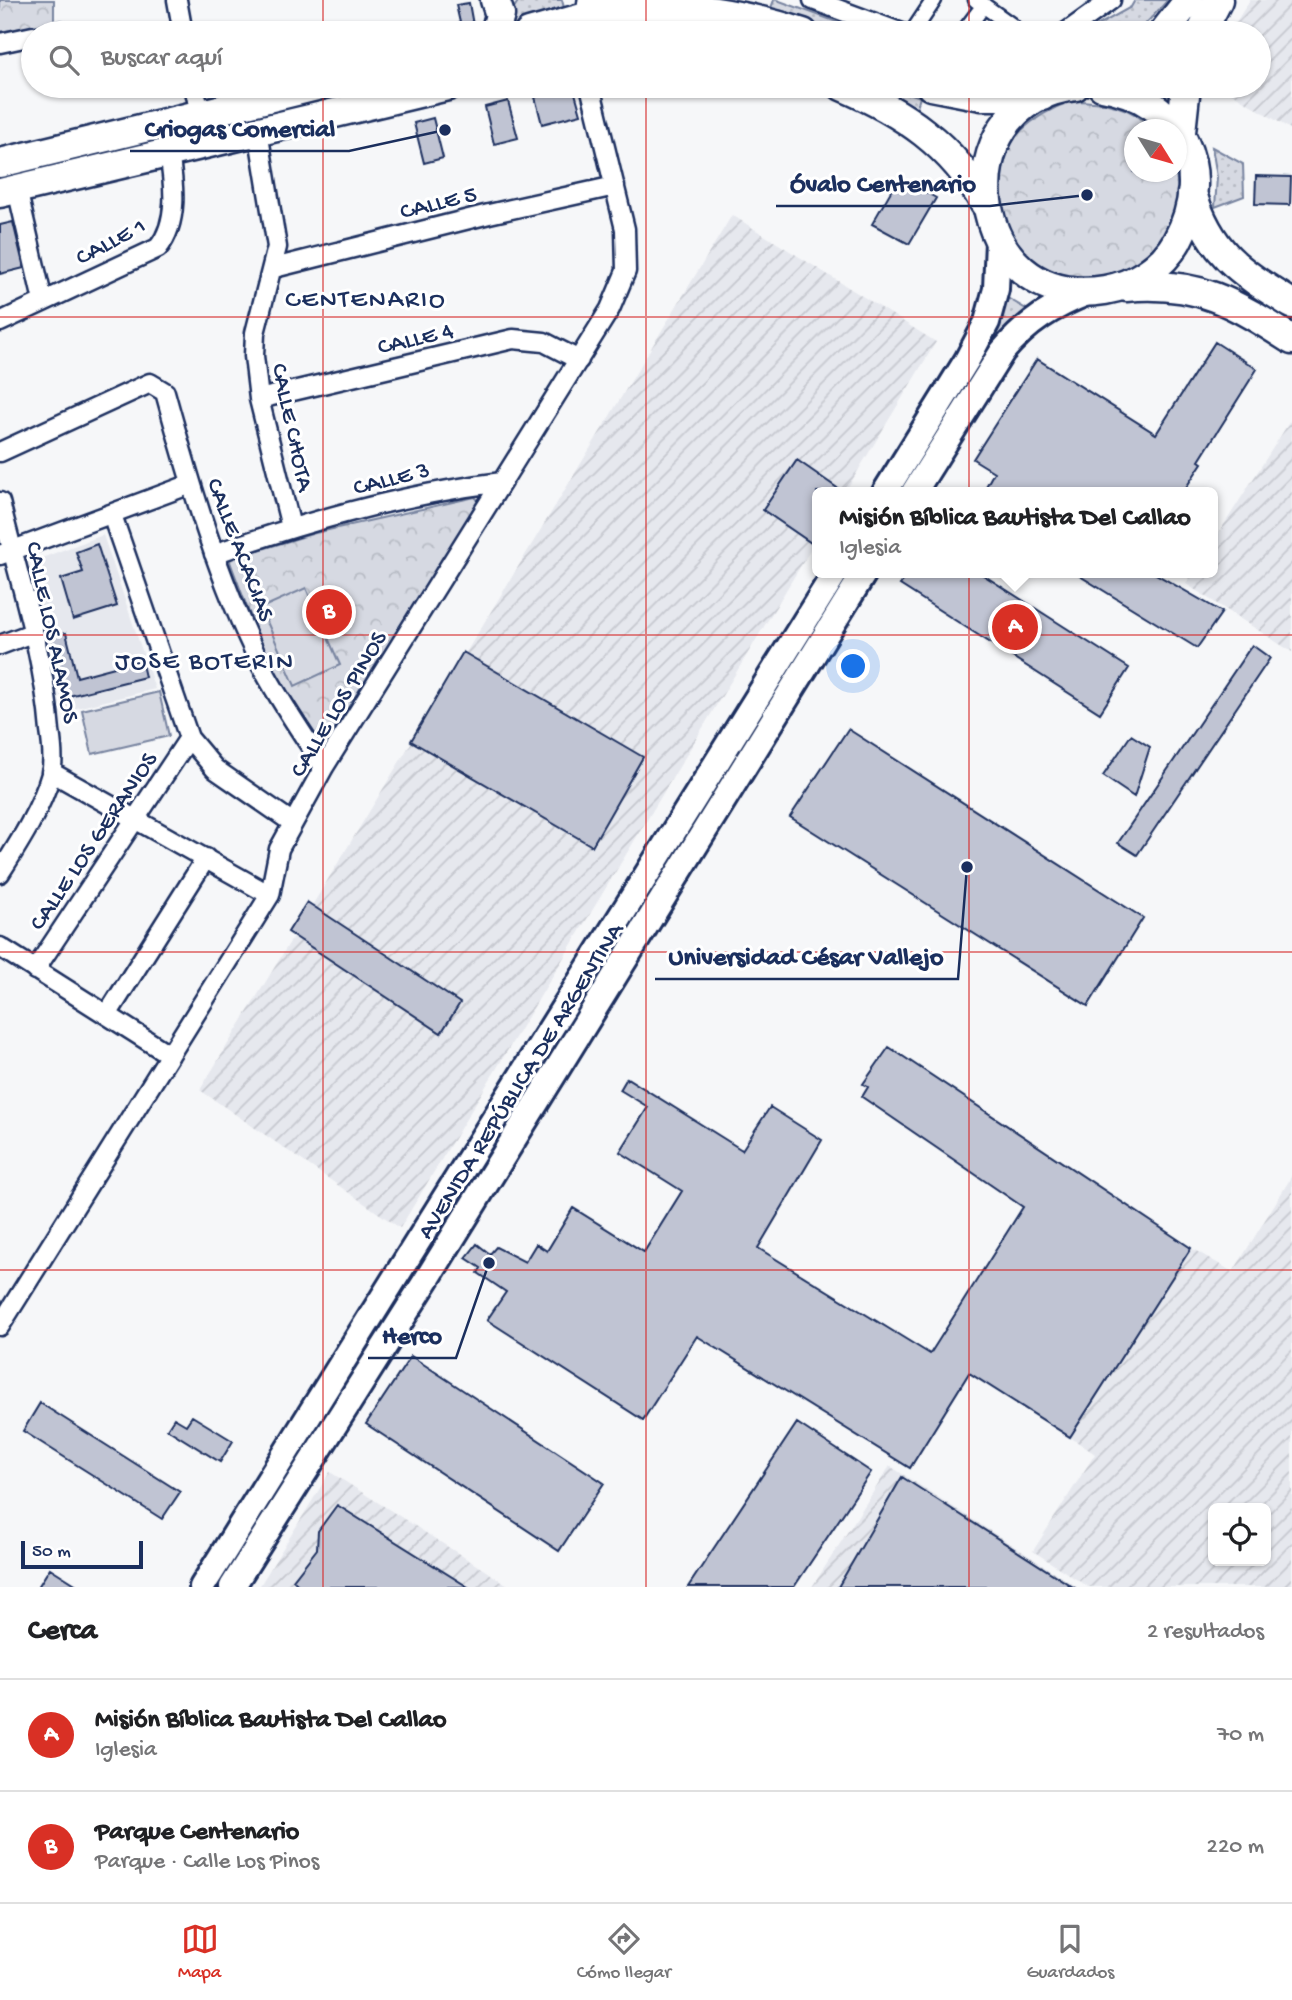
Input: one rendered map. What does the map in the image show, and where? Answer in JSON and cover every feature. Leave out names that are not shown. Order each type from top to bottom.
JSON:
[{"type":"main road","points":[[495,0],[500,15],[498,21]]},
{"type":"main road","points":[[1172,21],[1189,0]]},
{"type":"main road","points":[[1207,21],[1218,0]]},
{"type":"main road","points":[[588,17],[635,8],[703,10],[751,21]]},
{"type":"main road","points":[[0,163],[267,98]]},
{"type":"main road","points":[[8,191],[391,98]]},
{"type":"main road","points":[[867,98],[894,111],[935,138],[964,170],[985,205],[998,241],[1012,260],[1030,275],[1068,291],[1089,292],[1120,287],[1174,285],[1230,302],[1292,340]]},
{"type":"main road","points":[[985,205],[989,158],[999,136],[1017,113],[1039,98]]},
{"type":"main road","points":[[1136,98],[1169,119]]},
{"type":"main road","points":[[1182,119],[1185,98]]},
{"type":"main road","points":[[1187,152],[1192,193],[1201,222],[1222,253],[1240,271],[1292,304]]},
{"type":"main road","points":[[1120,287],[1150,270],[1174,245],[1183,229],[1192,193]]},
{"type":"main road","points":[[916,487],[955,402],[987,322],[996,289],[998,241]]},
{"type":"main road","points":[[889,487],[955,402],[1019,332],[1056,305],[1089,292]]},
{"type":"main road","name":"AVENIDA REPÚBLICA DE ARGENTINA","points":[[232,1587],[429,1276],[794,661],[833,578]]},
{"type":"main road","name":"AVENIDA REPÚBLICA DE ARGENTINA","points":[[202,1587],[794,661],[860,578]]},
{"type":"street","points":[[920,21],[934,0]]},
{"type":"street","points":[[181,1],[182,21]]},
{"type":"street","points":[[1082,21],[1109,1]]},
{"type":"street","points":[[826,2],[873,21]]},
{"type":"street","points":[[970,21],[980,3],[1007,21]]},
{"type":"street","points":[[0,43],[21,39]]},
{"type":"street","points":[[197,98],[200,114]]},
{"type":"street","name":"CALLE LOS PINOS","points":[[1,1320],[270,895],[279,849],[324,767],[610,309],[626,271],[625,229],[593,98]]},
{"type":"street","name":"CALLE CHOTA","points":[[258,131],[276,224],[274,268],[256,333],[259,399],[290,527]]},
{"type":"street","name":"CALLE 1","points":[[0,322],[158,248],[166,239],[172,215],[173,183],[169,153]]},
{"type":"street","name":"CALLE 5","points":[[274,268],[489,214],[615,186]]},
{"type":"street","points":[[8,191],[43,301]]},
{"type":"street","name":"CALLE 4","points":[[259,399],[513,339],[544,342],[579,360]]},
{"type":"street","name":"CALLE ACACIAS","points":[[0,453],[150,383],[159,386],[165,392],[214,554],[263,668],[324,767]]},
{"type":"street","name":"CALLE 3","points":[[214,554],[290,527],[447,489],[502,482]]},
{"type":"street","points":[[6,553],[191,484]]},
{"type":"street","name":"CALLE LOS ALAMOS","points":[[0,502],[6,553],[32,633],[48,709],[51,772]]},
{"type":"street","points":[[112,515],[189,738],[215,769],[293,823]]},
{"type":"street","points":[[0,645],[32,633]]},
{"type":"street","name":"CALLE LOS GERANIOS","points":[[35,970],[189,738]]},
{"type":"street","points":[[0,873],[32,817],[51,772],[270,895]]},
{"type":"street","points":[[107,1015],[206,858]]},
{"type":"street","points":[[0,947],[170,1055]]},
{"type":"shaded area","points":[[1250,0],[1292,0],[1292,130],[1240,98],[1271,98],[1271,21],[1237,21]]},
{"type":"shaded area","points":[[732,215],[936,342],[848,487],[812,487],[812,547],[400,1228],[200,1090]]},
{"type":"shaded area","points":[[1290,421],[1292,652],[1186,584],[1190,578],[1218,578],[1218,534]]},
{"type":"shaded area","points":[[103,535],[155,689],[64,711],[31,562]]},
{"type":"shaded area","points":[[1292,1176],[1292,1587],[1088,1587],[1033,1551],[1095,1454],[1070,1437],[1191,1248],[1233,1272]]},
{"type":"shaded area","points":[[890,1466],[1077,1587],[812,1587]]},
{"type":"shaded area","points":[[330,1472],[511,1587],[259,1587]]},
{"type":"green space","points":[[0,0],[54,0],[54,21],[21,21],[21,28],[0,32]]},
{"type":"green space","points":[[519,0],[562,0],[565,12],[543,21],[509,21],[508,17]]},
{"type":"green space","points":[[774,0],[777,0],[834,21],[781,21],[768,16]]},
{"type":"green space","points":[[1135,0],[1168,0],[1148,21],[1106,21],[1131,7]]},
{"type":"green space","points":[[317,98],[356,98],[0,187],[0,174]]},
{"type":"green space","points":[[891,98],[920,98],[917,107]]},
{"type":"green space","points":[[1071,101],[1094,102],[1116,106],[1135,114],[1141,119],[1124,119],[1124,182],[1177,182],[1177,201],[1168,230],[1157,247],[1141,262],[1124,272],[1085,280],[1065,277],[1046,270],[1029,259],[1010,237],[997,189],[999,168],[1004,154],[1011,142],[1032,121]]},
{"type":"green space","points":[[1212,147],[1243,164],[1244,196],[1215,207],[1217,177]]},
{"type":"green space","points":[[1004,296],[1026,309],[1007,327],[963,388]]},
{"type":"green space","points":[[475,497],[480,502],[326,742],[320,741],[269,666],[229,559],[315,533]]},
{"type":"green space","points":[[306,588],[340,665],[295,686],[261,608]]},
{"type":"green space","points":[[159,692],[169,736],[92,754],[82,710]]},
{"type":"building","points":[[469,3],[472,21],[460,21],[456,5]]},
{"type":"building","points":[[535,98],[576,98],[581,114],[542,124]]},
{"type":"building","points":[[508,101],[518,138],[494,144],[485,107]]},
{"type":"building","points":[[433,118],[443,158],[424,163],[414,123]]},
{"type":"building","points":[[1256,176],[1291,177],[1290,205],[1255,204]]},
{"type":"building","points":[[899,177],[936,198],[909,244],[872,224]]},
{"type":"building","points":[[13,222],[24,268],[0,274],[0,225]]},
{"type":"building","points":[[1215,342],[1257,369],[1199,461],[1202,463],[1186,487],[986,487],[994,472],[973,459],[1037,359],[1156,434]]},
{"type":"building","points":[[797,460],[836,487],[812,487],[812,544],[763,510]]},
{"type":"building","points":[[97,544],[117,606],[73,620],[61,579],[83,572],[76,552]]},
{"type":"building","points":[[905,578],[988,578],[1129,668],[1100,713],[900,585]]},
{"type":"building","points":[[1083,578],[1163,578],[1222,612],[1197,648]]},
{"type":"building","points":[[66,633],[77,677],[141,660],[145,677],[65,697],[51,637]]},
{"type":"building","points":[[1252,645],[1270,658],[1137,855],[1118,843]]},
{"type":"building","points":[[463,652],[643,757],[592,846],[411,741]]},
{"type":"building","points":[[848,729],[1143,918],[1088,1006],[790,817]]},
{"type":"building","points":[[1131,735],[1150,747],[1134,797],[1103,776]]},
{"type":"building","points":[[307,902],[460,1003],[441,1033],[288,932]]},
{"type":"building","points":[[889,1047],[1191,1248],[1070,1437],[969,1373],[910,1468],[697,1336],[643,1420],[487,1320],[506,1292],[478,1273],[481,1268],[466,1258],[477,1244],[490,1254],[496,1247],[525,1262],[536,1244],[547,1251],[573,1208],[644,1252],[682,1191],[620,1152],[648,1107],[620,1090],[627,1078],[742,1150],[770,1107],[822,1140],[758,1248],[930,1354],[1023,1207],[862,1097],[868,1087],[863,1084]]},
{"type":"building","points":[[411,1356],[604,1483],[559,1551],[366,1424]]},
{"type":"building","points":[[40,1403],[180,1492],[162,1519],[23,1431]]},
{"type":"building","points":[[192,1416],[233,1441],[220,1462],[167,1429],[174,1418],[186,1425]]},
{"type":"building","points":[[797,1423],[871,1472],[794,1587],[688,1587]]},
{"type":"building","points":[[902,1477],[1073,1587],[838,1587]]},
{"type":"building","points":[[337,1505],[468,1587],[300,1587],[293,1580],[317,1549],[318,1531]]},
{"type":"building","points":[[50,1568],[80,1587],[38,1587]]},
{"type":"place","name":"Criogas Comercial","points":[[445,130]]},
{"type":"place","name":"Óvalo Centenario","points":[[1087,195]]},
{"type":"place","name":"Parque Centenario","points":[[329,612]]},
{"type":"place","name":"Misión Bíblica Bautista Del Callao","points":[[1015,627]]},
{"type":"place","name":"Universidad César Vallejo","points":[[967,867]]},
{"type":"place","name":"Herco","points":[[489,1263]]},
{"type":"district","name":"CENTENARIO","points":[[366,297]]},
{"type":"district","name":"JOSE BOTERIN","points":[[205,659]]}]
